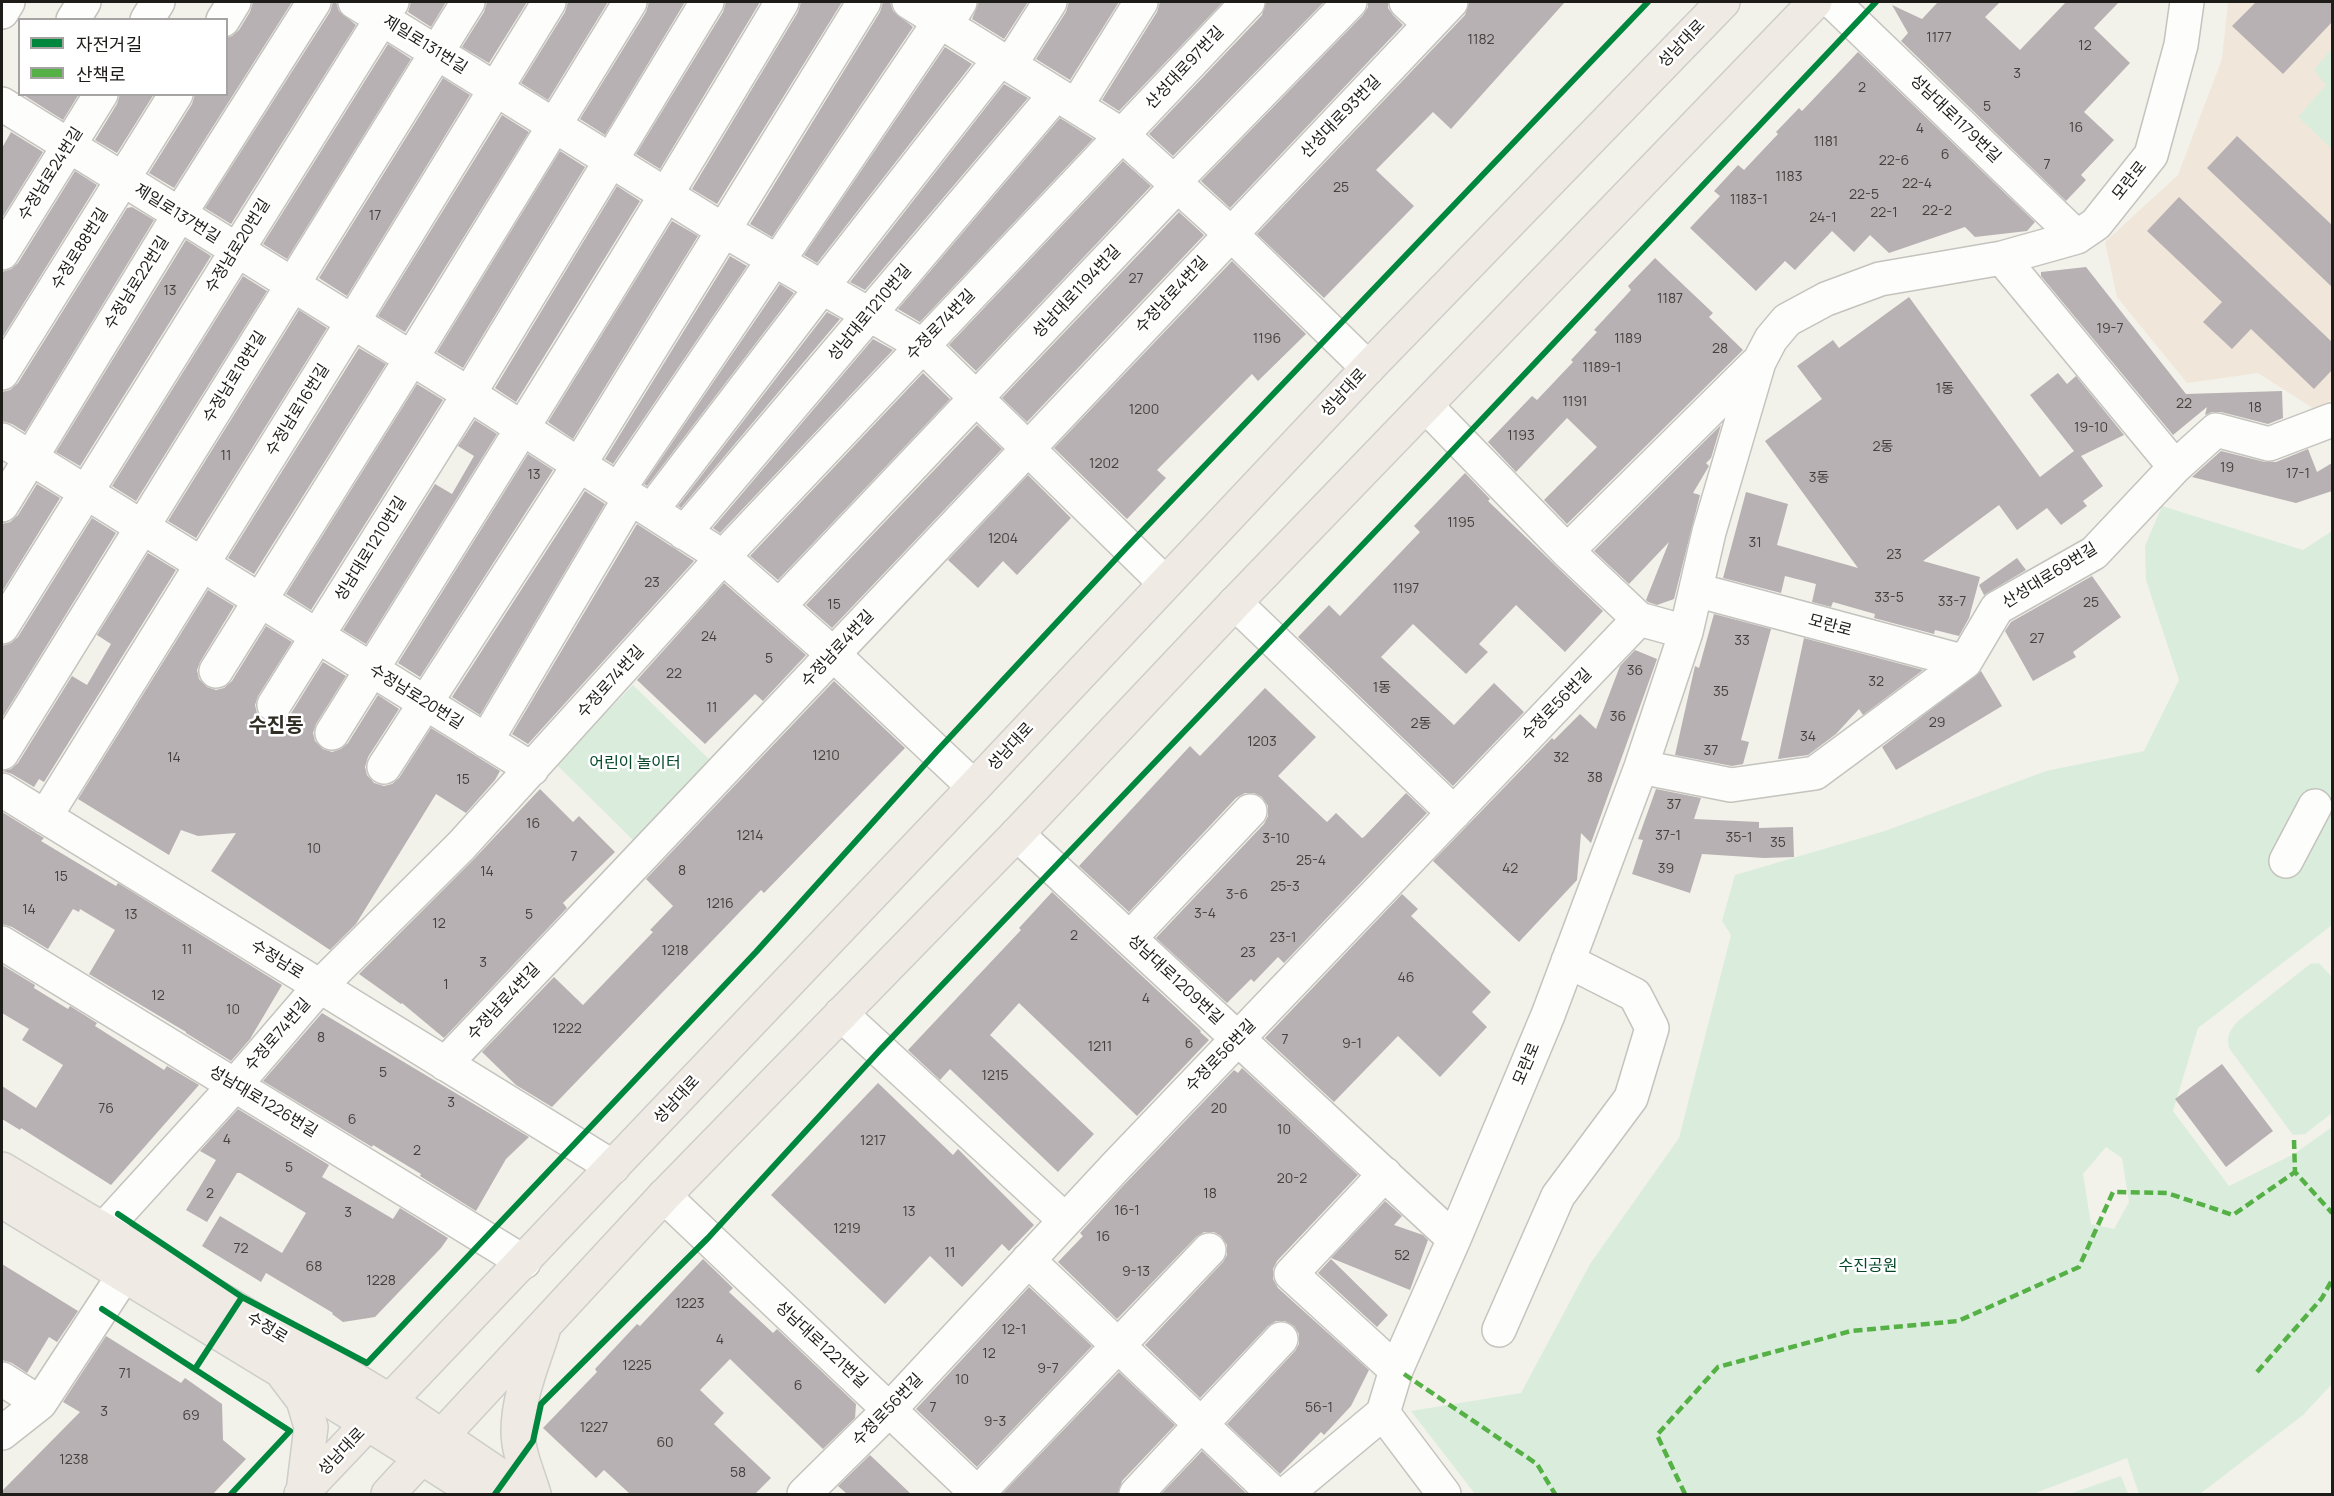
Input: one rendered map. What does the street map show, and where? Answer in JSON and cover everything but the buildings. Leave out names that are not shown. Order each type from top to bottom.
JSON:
[{"type":"main road","name":"성남대로","points":[[302,1493],[524,1262],[1368,368],[1724,2]]},
{"type":"main road","points":[[388,1494],[664,1196],[1017,834],[1235,603],[1815,2]]},
{"type":"main road","name":"수정로","points":[[2,1170],[103,1230],[432,1447],[527,1494]]},
{"type":"main road","name":"수정로","points":[[2,1201],[282,1371],[379,1413]]},
{"type":"main road","points":[[534,1494],[522,1457],[518,1432],[521,1402],[545,1324]]},
{"type":"main road","points":[[282,1371],[303,1400],[311,1427],[302,1493]]},
{"type":"main road","name":"수정로","points":[[432,1447],[479,1494]]},
{"type":"street","points":[[2,12],[8,2]]},
{"type":"street","points":[[74,18],[84,2]]},
{"type":"street","points":[[148,18],[158,2]]},
{"type":"street","points":[[224,18],[234,2]]},
{"type":"street","name":"수정남로22번길","points":[[2,505],[179,216],[314,2]]},
{"type":"street","name":"수정남로18번길","points":[[2,753],[468,2]]},
{"type":"street","name":"수정남로16번길","points":[[45,817],[549,2]]},
{"type":"street","points":[[216,671],[630,2]]},
{"type":"street","points":[[611,160],[707,2]]},
{"type":"street","points":[[332,733],[524,429],[782,2]]},
{"type":"street","points":[[384,767],[579,465],[864,2]]},
{"type":"street","points":[[909,2],[948,16],[1005,62],[1122,135],[1230,233],[1368,368]]},
{"type":"street","points":[[633,500],[822,287],[1005,62],[1050,2]]},
{"type":"street","points":[[1066,100],[1142,2]]},
{"type":"street","name":"산성대로97번길","points":[[1122,135],[1248,2]]},
{"type":"street","name":"성남대로1194번길","points":[[976,399],[1176,184],[1350,2]]},
{"type":"street","points":[[1406,2],[1441,13]]},
{"type":"street","name":"성남대로1179번길","points":[[1833,2],[2077,237]]},
{"type":"street","name":"모란로","points":[[1383,1413],[1396,1370],[1548,1015],[1641,767],[1686,632],[1709,532],[1759,362],[1771,339],[1787,320],[1826,299],[1880,279],[2002,258],[2077,237],[2096,224],[2151,155],[2181,45],[2187,2]]},
{"type":"street","name":"제일로131번길","points":[[376,7],[437,52],[495,89],[723,230],[922,345],[1165,583]]},
{"type":"street","name":"수정남로20번길","points":[[2,627],[235,250],[376,7]]},
{"type":"street","name":"산성대로93번길","points":[[1230,233],[1441,13]]},
{"type":"street","points":[[486,741],[776,260],[948,16]]},
{"type":"street","name":"수정남로24번길","points":[[2,253],[100,96]]},
{"type":"street","name":"수정로88번길","points":[[2,373],[175,96]]},
{"type":"street","name":"성남대로1210번길","points":[[684,533],[869,314],[1066,100]]},
{"type":"street","name":"제일로137번길","points":[[11,111],[352,323]]},
{"type":"street","name":"수정로74번길","points":[[103,1230],[320,986],[461,846],[723,557],[1122,135]]},
{"type":"street","name":"성남대로1210번길","points":[[274,705],[469,394],[611,160]]},
{"type":"street","name":"수정남로4번길","points":[[445,1064],[1230,233]]},
{"type":"street","points":[[2002,258],[2175,467]]},
{"type":"street","points":[[352,323],[469,394],[723,557],[833,654],[974,787]]},
{"type":"street","name":"모란로","points":[[1567,551],[1759,362]]},
{"type":"street","points":[[779,606],[976,399]]},
{"type":"street","points":[[1426,407],[1567,551],[1639,620],[1686,632]]},
{"type":"street","name":"산성대로69번길","points":[[1641,767],[1731,785],[1773,781],[1815,773],[1965,662],[1997,608],[2094,553],[2175,467],[2216,430],[2269,444],[2332,420]]},
{"type":"street","name":"수정남로20번길","points":[[2,440],[532,769]]},
{"type":"street","name":"모란로","points":[[1696,590],[1965,662]]},
{"type":"street","points":[[1235,603],[1454,813]]},
{"type":"street","name":"수정로56번길","points":[[804,1494],[890,1410],[1065,1220],[1639,620]]},
{"type":"street","name":"수정남로","points":[[2,790],[613,1167]]},
{"type":"street","points":[[2286,861],[2315,806]]},
{"type":"street","points":[[1130,938],[1250,811]]},
{"type":"street","name":"성남대로1209번길","points":[[1017,834],[1454,1239]]},
{"type":"street","name":"성남대로1226번길","points":[[2,943],[524,1262]]},
{"type":"street","points":[[1499,1330],[1558,1196],[1631,1098],[1652,1028],[1635,995],[1568,961]]},
{"type":"street","points":[[842,1014],[1065,1220]]},
{"type":"street","points":[[1385,1174],[1291,1274],[1396,1370]]},
{"type":"street","name":"성남대로1221번길","points":[[664,1196],[977,1494],[1209,1250]]},
{"type":"street","points":[[1028,1260],[1274,1494]]},
{"type":"street","points":[[2,1433],[40,1403],[124,1275]]},
{"type":"street","points":[[1136,1494],[1281,1339]]},
{"type":"street","points":[[2,1379],[40,1403]]},
{"type":"street","points":[[1286,1494],[1383,1413],[1444,1494]]},
{"type":"shaded area","points":[[2228,2],[2332,2],[2332,399],[2319,412],[2258,373],[2187,383],[2117,297],[2105,242],[2178,175],[2222,59]]},
{"type":"green space","points":[[2332,48],[2332,149],[2298,117],[2326,85],[2314,70]]},
{"type":"green space","name":"수진공원","points":[[2162,506],[2303,550],[2332,531],[2332,925],[2198,1028],[2173,1111],[2229,1186],[2294,1154],[2332,1127],[2332,1384],[2303,1415],[2200,1494],[2139,1494],[2127,1458],[2033,1494],[1475,1494],[1411,1411],[1521,1393],[1590,1264],[1679,1138],[1731,935],[1722,921],[1735,875],[1885,831],[2046,771],[2144,751],[2179,680],[2146,580],[2145,546]],"holes":[[[2106,1147],[2122,1158],[2129,1202],[2114,1229],[2091,1224],[2083,1174]]]},
{"type":"green space","name":"어린이 놀이터","points":[[633,685],[713,763],[635,842],[556,764]]},
{"type":"green space","points":[[2319,963],[2332,977],[2332,1113],[2305,1134],[2293,1135],[2229,1048],[2228,1037],[2238,1021],[2310,964]]},
{"type":"green space","points":[[2121,1476],[2128,1494],[2069,1494]]},
{"type":"marked path","points":[[2294,1140],[2295,1172],[2332,1213]]},
{"type":"marked path","points":[[1685,1494],[1657,1435],[1718,1367],[1851,1331],[1958,1321],[2079,1267],[2113,1192],[2167,1193],[2233,1215],[2295,1172]]},
{"type":"marked path","points":[[2257,1372],[2322,1298],[2332,1280]]},
{"type":"marked path","points":[[1404,1374],[1537,1464],[1555,1494]]},
{"type":"cycle path","points":[[118,1214],[242,1297],[367,1363],[756,952],[937,751],[1127,547],[1648,2]]},
{"type":"cycle path","points":[[495,1494],[533,1441],[541,1404],[708,1238],[880,1050],[1432,472],[1876,2]]},
{"type":"cycle path","points":[[195,1369],[242,1297]]},
{"type":"cycle path","points":[[102,1309],[290,1431],[231,1494]]},
{"type":"district","name":"수진동","points":[[276,726]]}]
